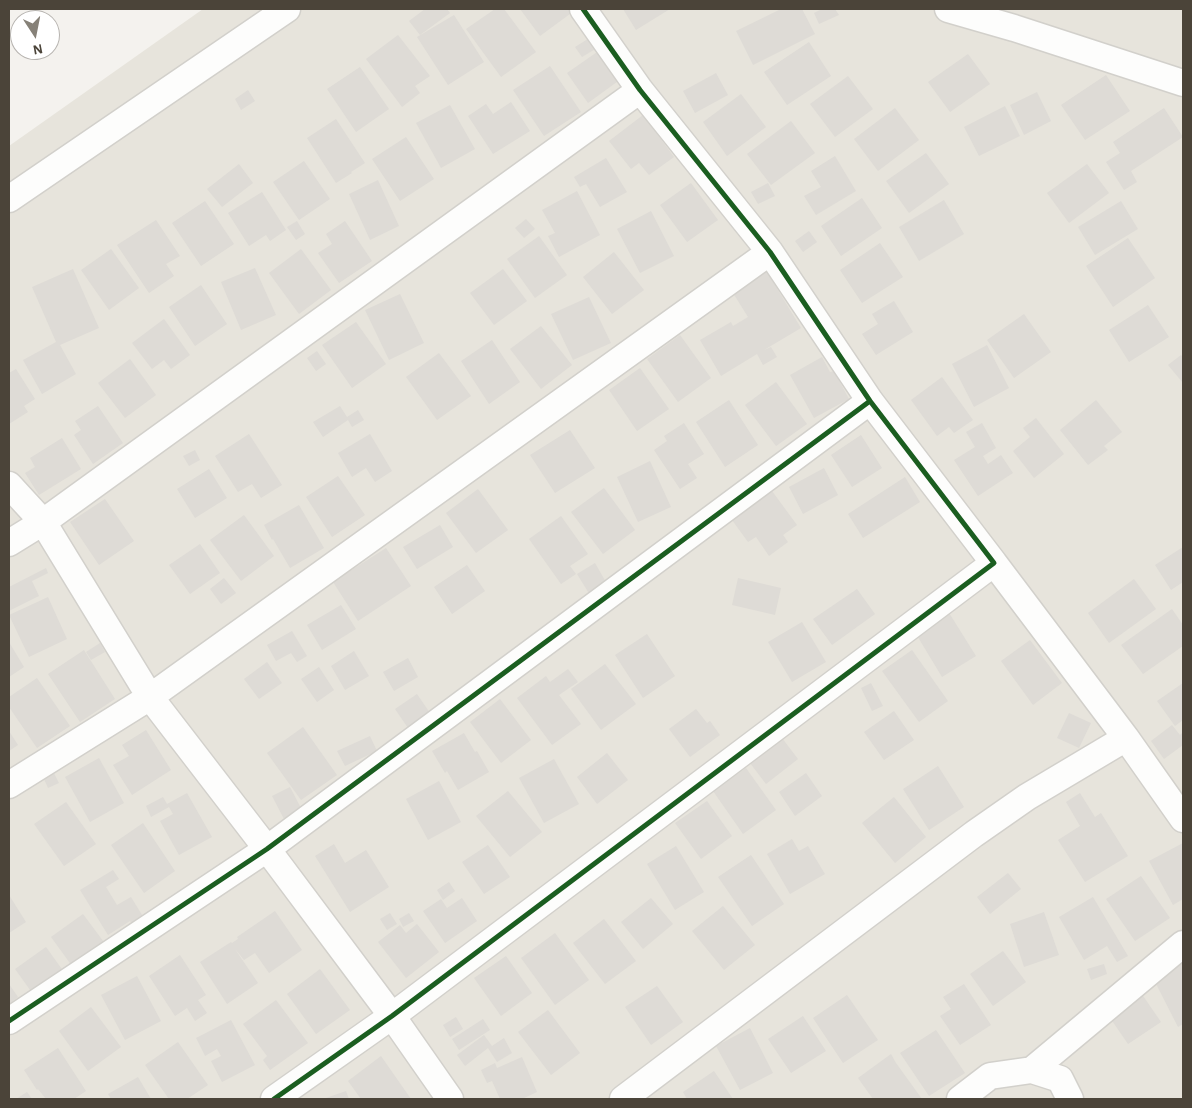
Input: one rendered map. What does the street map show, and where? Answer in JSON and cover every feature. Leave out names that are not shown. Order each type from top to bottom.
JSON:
[{"type":"street","points":[[9,199],[287,9]]},
{"type":"street","points":[[583,9],[640,90],[770,252],[870,401],[1126,738],[1183,819]]},
{"type":"street","points":[[948,9],[1018,18],[1183,83]]},
{"type":"street","points":[[9,543],[43,522],[640,90]]},
{"type":"street","points":[[9,785],[150,697],[770,252]]},
{"type":"street","points":[[9,1021],[267,849],[870,401]]},
{"type":"street","points":[[9,485],[43,522],[150,697],[392,1016],[450,1099]]},
{"type":"street","points":[[274,1099],[392,1016],[994,563]]},
{"type":"street","points":[[623,1099],[974,834],[1027,797],[1126,738]]},
{"type":"street","points":[[1032,1070],[1183,944]]},
{"type":"street","points":[[960,1099],[990,1076],[1032,1070],[1060,1079],[1070,1099]]},
{"type":"shaded area","points":[[203,9],[1183,9],[1183,1099],[9,1099],[9,146]]},
{"type":"building","points":[[425,9],[447,9],[450,13],[420,35],[409,21]]},
{"type":"building","points":[[495,9],[504,9],[536,52],[501,77],[466,29]]},
{"type":"building","points":[[520,9],[572,9],[574,11],[540,36]]},
{"type":"building","points":[[623,9],[670,9],[636,30]]},
{"type":"building","points":[[781,9],[802,9],[815,34],[753,65],[736,31]]},
{"type":"building","points":[[822,9],[835,9],[839,15],[819,24],[814,13]]},
{"type":"building","points":[[454,15],[484,62],[448,85],[417,37]]},
{"type":"building","points":[[398,35],[430,76],[415,86],[420,93],[402,107],[366,59]]},
{"type":"building","points":[[591,37],[597,48],[582,57],[575,47]]},
{"type":"building","points":[[809,42],[831,76],[787,105],[764,72]]},
{"type":"building","points":[[600,50],[621,79],[588,103],[567,73]]},
{"type":"building","points":[[968,54],[990,84],[950,112],[928,82]]},
{"type":"building","points":[[550,66],[581,112],[544,136],[513,90]]},
{"type":"building","points":[[360,67],[389,109],[356,132],[327,89]]},
{"type":"building","points":[[716,73],[728,95],[695,113],[683,91]]},
{"type":"building","points":[[1106,75],[1130,111],[1085,140],[1061,105]]},
{"type":"building","points":[[848,76],[873,109],[835,137],[810,104]]},
{"type":"building","points":[[248,90],[255,101],[241,110],[235,99]]},
{"type":"building","points":[[1037,92],[1051,121],[1024,135],[1010,105]]},
{"type":"building","points":[[741,94],[766,127],[727,156],[703,122]]},
{"type":"building","points":[[511,102],[530,131],[493,154],[468,116],[486,104],[493,114]]},
{"type":"building","points":[[450,105],[475,149],[441,168],[416,123]]},
{"type":"building","points":[[1005,106],[1020,136],[979,156],[964,127]]},
{"type":"building","points":[[895,108],[919,140],[878,171],[854,139]]},
{"type":"building","points":[[1164,108],[1183,137],[1131,171],[1137,182],[1124,190],[1106,162],[1120,153],[1113,142]]},
{"type":"building","points":[[643,115],[674,157],[649,175],[639,163],[631,169],[609,141]]},
{"type":"building","points":[[336,119],[365,163],[336,183],[307,138]]},
{"type":"building","points":[[791,121],[815,153],[771,185],[747,154]]},
{"type":"building","points":[[406,137],[434,179],[400,201],[372,159]]},
{"type":"building","points":[[926,153],[949,184],[909,213],[886,181]]},
{"type":"building","points":[[835,156],[856,191],[816,215],[804,196],[821,187],[811,171]]},
{"type":"building","points":[[606,158],[627,192],[600,207],[586,184],[580,187],[574,177]]},
{"type":"building","points":[[304,161],[330,199],[299,220],[273,182]]},
{"type":"building","points":[[239,164],[253,183],[222,207],[207,189]]},
{"type":"building","points":[[1087,164],[1109,193],[1069,223],[1047,193]]},
{"type":"building","points":[[378,180],[399,226],[370,240],[349,194]]},
{"type":"building","points":[[691,183],[718,220],[687,242],[660,205]]},
{"type":"building","points":[[768,183],[775,196],[758,204],[751,192]]},
{"type":"building","points":[[577,191],[600,235],[559,257],[548,236],[555,233],[542,210]]},
{"type":"building","points":[[262,192],[286,230],[270,241],[266,235],[249,246],[228,213]]},
{"type":"building","points":[[862,198],[882,228],[841,256],[821,226]]},
{"type":"building","points":[[944,200],[964,234],[919,261],[899,227]]},
{"type":"building","points":[[205,201],[234,244],[201,266],[172,223]]},
{"type":"building","points":[[1121,201],[1138,229],[1095,255],[1078,227]]},
{"type":"building","points":[[651,211],[674,256],[640,273],[617,229]]},
{"type":"building","points":[[526,219],[535,229],[524,238],[515,228]]},
{"type":"building","points":[[156,220],[180,256],[166,264],[174,276],[149,293],[117,245]]},
{"type":"building","points":[[297,221],[305,234],[296,240],[287,227]]},
{"type":"building","points":[[345,221],[372,261],[339,283],[318,253],[332,244],[326,234]]},
{"type":"building","points":[[809,231],[817,242],[803,252],[795,241]]},
{"type":"building","points":[[539,236],[567,275],[535,298],[507,259]]},
{"type":"building","points":[[1128,238],[1155,278],[1113,307],[1086,266]]},
{"type":"building","points":[[880,243],[903,277],[862,303],[840,270]]},
{"type":"building","points":[[111,249],[139,288],[109,310],[81,270]]},
{"type":"building","points":[[301,249],[331,290],[299,314],[269,273]]},
{"type":"building","points":[[614,252],[644,290],[612,314],[583,277]]},
{"type":"building","points":[[255,268],[276,315],[241,330],[221,282]]},
{"type":"building","points":[[73,269],[99,328],[60,345],[76,374],[42,394],[23,360],[56,342],[32,287]]},
{"type":"building","points":[[503,269],[527,301],[494,325],[470,293]]},
{"type":"building","points":[[767,272],[801,328],[764,350],[771,347],[777,357],[763,365],[757,354],[721,376],[700,340],[731,322],[733,326],[748,317],[733,293]]},
{"type":"building","points":[[201,285],[227,324],[195,346],[169,307]]},
{"type":"building","points":[[400,294],[424,343],[389,360],[365,310]]},
{"type":"building","points":[[589,297],[611,343],[573,360],[551,314]]},
{"type":"building","points":[[894,301],[913,332],[876,355],[862,334],[878,324],[872,314]]},
{"type":"building","points":[[1148,305],[1169,337],[1129,362],[1109,330]]},
{"type":"building","points":[[1024,314],[1051,352],[1014,378],[987,340]]},
{"type":"building","points":[[164,319],[190,355],[171,369],[164,360],[152,369],[132,343]]},
{"type":"building","points":[[356,322],[386,364],[352,388],[322,345]]},
{"type":"building","points":[[541,326],[572,365],[541,389],[510,349]]},
{"type":"building","points":[[680,335],[711,378],[678,402],[647,359]]},
{"type":"building","points":[[492,340],[520,382],[489,404],[461,361]]},
{"type":"building","points":[[987,345],[1009,388],[974,407],[952,364]]},
{"type":"building","points":[[317,351],[326,364],[316,371],[307,358]]},
{"type":"building","points":[[439,353],[471,396],[437,420],[406,377]]},
{"type":"building","points":[[1181,355],[1183,357],[1183,383],[1168,365]]},
{"type":"building","points":[[822,357],[830,372],[834,371],[849,399],[814,418],[790,375]]},
{"type":"building","points":[[130,359],[156,395],[125,418],[98,383]]},
{"type":"building","points":[[640,368],[669,409],[637,431],[609,390]]},
{"type":"building","points":[[16,369],[35,399],[24,406],[28,412],[9,424],[9,373]]},
{"type":"building","points":[[942,377],[973,420],[954,433],[949,427],[937,436],[911,400]]},
{"type":"building","points":[[776,382],[807,424],[776,446],[745,405]]},
{"type":"building","points":[[729,400],[758,445],[725,467],[696,422]]},
{"type":"building","points":[[1096,400],[1122,432],[1104,446],[1108,450],[1088,465],[1060,430]]},
{"type":"building","points":[[98,406],[123,443],[93,464],[74,435],[81,430],[75,421]]},
{"type":"building","points":[[340,406],[347,417],[358,410],[364,420],[352,427],[348,420],[323,437],[313,422]]},
{"type":"building","points":[[1036,418],[1064,454],[1034,478],[1013,451],[1030,437],[1023,428]]},
{"type":"building","points":[[684,423],[704,454],[688,464],[697,478],[680,489],[654,450],[667,441],[664,436]]},
{"type":"building","points":[[982,423],[996,448],[983,456],[988,464],[1001,455],[1013,473],[978,496],[954,460],[975,447],[966,432]]},
{"type":"building","points":[[570,430],[595,468],[555,493],[530,455]]},
{"type":"building","points":[[249,434],[282,485],[261,498],[252,484],[238,492],[215,456]]},
{"type":"building","points":[[370,434],[392,471],[375,482],[366,468],[352,477],[338,453]]},
{"type":"building","points":[[861,435],[882,468],[852,487],[831,455]]},
{"type":"building","points":[[62,438],[81,469],[39,495],[25,473],[35,467],[30,458]]},
{"type":"building","points":[[195,450],[200,460],[189,466],[183,456]]},
{"type":"building","points":[[650,461],[671,507],[638,522],[617,477]]},
{"type":"building","points":[[824,468],[838,495],[803,514],[789,487]]},
{"type":"building","points":[[209,469],[227,498],[195,518],[177,489]]},
{"type":"building","points":[[338,476],[365,515],[332,537],[306,497]]},
{"type":"building","points":[[905,477],[920,502],[863,538],[848,514]]},
{"type":"building","points":[[604,488],[635,530],[603,554],[571,512]]},
{"type":"building","points":[[478,489],[508,530],[476,553],[446,513]]},
{"type":"building","points":[[772,491],[797,525],[783,535],[788,542],[769,556],[756,537],[748,542],[732,520]]},
{"type":"building","points":[[105,499],[134,541],[99,565],[70,522]]},
{"type":"building","points":[[299,505],[324,548],[290,568],[264,525]]},
{"type":"building","points":[[244,515],[274,556],[241,581],[210,540]]},
{"type":"building","points":[[561,516],[588,554],[570,566],[576,574],[561,584],[529,539]]},
{"type":"building","points":[[440,525],[453,547],[417,569],[403,547]]},
{"type":"building","points":[[200,544],[220,573],[190,594],[169,565]]},
{"type":"building","points":[[1183,547],[1183,582],[1171,590],[1155,565]]},
{"type":"building","points":[[386,548],[411,586],[358,621],[333,582]]},
{"type":"building","points":[[595,563],[607,584],[590,595],[577,574]]},
{"type":"building","points":[[467,565],[485,591],[452,614],[434,587]]},
{"type":"building","points":[[46,568],[48,573],[32,581],[39,596],[9,611],[9,587]]},
{"type":"building","points":[[224,578],[236,593],[221,604],[210,589]]},
{"type":"building","points":[[738,578],[781,588],[775,615],[732,605]]},
{"type":"building","points":[[1134,579],[1156,609],[1109,643],[1088,613]]},
{"type":"building","points":[[857,589],[875,614],[832,645],[813,619]]},
{"type":"building","points":[[48,597],[67,639],[29,657],[9,615]]},
{"type":"building","points":[[341,605],[356,629],[322,650],[307,625]]},
{"type":"building","points":[[946,608],[976,656],[942,677],[913,629]]},
{"type":"building","points":[[1172,609],[1183,625],[1183,646],[1143,674],[1121,645]]},
{"type":"building","points":[[802,622],[826,662],[792,682],[768,642]]},
{"type":"building","points":[[292,631],[307,656],[297,662],[291,653],[276,661],[267,645]]},
{"type":"building","points":[[647,634],[675,676],[643,698],[615,655]]},
{"type":"building","points":[[1030,640],[1062,683],[1033,705],[1001,661]]},
{"type":"building","points":[[9,642],[24,667],[9,677]]},
{"type":"building","points":[[100,643],[105,652],[91,660],[86,652]]},
{"type":"building","points":[[84,650],[115,699],[80,722],[48,674]]},
{"type":"building","points":[[912,650],[948,701],[919,722],[882,671]]},
{"type":"building","points":[[354,651],[369,676],[345,690],[331,666]]},
{"type":"building","points":[[408,658],[418,677],[394,691],[383,672]]},
{"type":"building","points":[[267,662],[282,683],[259,699],[244,679]]},
{"type":"building","points":[[605,664],[636,704],[601,730],[571,689]]},
{"type":"building","points":[[319,667],[334,690],[317,702],[301,679]]},
{"type":"building","points":[[568,669],[578,682],[559,695],[581,724],[552,745],[517,698],[546,676],[550,682]]},
{"type":"building","points":[[37,678],[70,726],[37,748],[9,707],[9,697]]},
{"type":"building","points":[[871,683],[883,706],[872,711],[861,688]]},
{"type":"building","points":[[1183,683],[1183,720],[1175,726],[1157,701]]},
{"type":"building","points":[[417,694],[430,713],[408,728],[395,709]]},
{"type":"building","points":[[500,699],[531,740],[501,763],[470,722]]},
{"type":"building","points":[[696,709],[707,723],[710,721],[720,735],[690,757],[669,729]]},
{"type":"building","points":[[894,711],[914,740],[884,760],[864,732]]},
{"type":"building","points":[[1069,713],[1091,723],[1079,748],[1057,738]]},
{"type":"building","points":[[1172,725],[1180,735],[1183,732],[1183,745],[1164,759],[1151,741]]},
{"type":"building","points":[[303,727],[337,775],[301,800],[267,753]]},
{"type":"building","points":[[146,730],[171,770],[132,795],[113,765],[129,756],[122,745]]},
{"type":"building","points":[[9,731],[18,745],[9,751]]},
{"type":"building","points":[[464,733],[489,772],[458,790],[432,751]]},
{"type":"building","points":[[370,736],[377,751],[345,766],[337,751]]},
{"type":"building","points":[[782,738],[798,759],[766,784],[750,763]]},
{"type":"building","points":[[607,753],[628,780],[597,804],[577,777]]},
{"type":"building","points":[[99,758],[124,803],[90,822],[65,777]]},
{"type":"building","points":[[554,759],[579,804],[544,823],[519,778]]},
{"type":"building","points":[[50,765],[59,783],[48,788],[40,770]]},
{"type":"building","points":[[938,766],[964,807],[929,830],[903,789]]},
{"type":"building","points":[[746,768],[776,810],[743,834],[713,791]]},
{"type":"building","points":[[806,773],[822,796],[795,816],[779,792]]},
{"type":"building","points":[[439,781],[461,822],[428,840],[406,799]]},
{"type":"building","points":[[290,787],[302,810],[284,819],[272,796]]},
{"type":"building","points":[[508,791],[542,832],[510,857],[476,816]]},
{"type":"building","points":[[187,793],[212,837],[179,855],[160,821],[173,814],[169,807],[151,817],[146,806],[163,797],[167,804]]},
{"type":"building","points":[[1080,793],[1095,817],[1101,813],[1128,856],[1085,882],[1058,840],[1080,826],[1066,802]]},
{"type":"building","points":[[894,797],[926,837],[895,863],[862,823]]},
{"type":"building","points":[[707,801],[732,836],[701,859],[675,823]]},
{"type":"building","points":[[66,802],[96,844],[64,866],[34,824]]},
{"type":"building","points":[[143,823],[175,871],[144,893],[111,845]]},
{"type":"building","points":[[792,839],[799,851],[808,846],[825,874],[790,894],[767,854]]},
{"type":"building","points":[[1183,843],[1183,899],[1173,905],[1149,861]]},
{"type":"building","points":[[334,844],[345,863],[366,850],[389,887],[350,912],[315,856]]},
{"type":"building","points":[[488,845],[510,877],[484,894],[462,862]]},
{"type":"building","points":[[676,846],[704,892],[675,910],[647,864]]},
{"type":"building","points":[[751,855],[784,904],[752,926],[718,877]]},
{"type":"building","points":[[113,870],[119,879],[106,887],[117,905],[131,897],[147,923],[136,930],[130,921],[108,935],[80,890]]},
{"type":"building","points":[[1008,873],[1021,889],[990,914],[977,897]]},
{"type":"building","points":[[1141,876],[1170,918],[1135,941],[1106,899]]},
{"type":"building","points":[[449,882],[455,891],[443,900],[437,890]]},
{"type":"building","points":[[9,895],[26,922],[9,933]]},
{"type":"building","points":[[1093,897],[1128,956],[1117,962],[1107,946],[1084,960],[1059,917]]},
{"type":"building","points":[[462,898],[477,921],[445,943],[423,911],[441,899],[447,908]]},
{"type":"building","points":[[651,898],[673,924],[643,949],[621,922]]},
{"type":"building","points":[[723,906],[755,945],[724,970],[692,931]]},
{"type":"building","points":[[275,911],[302,950],[269,973],[255,953],[244,960],[235,949],[258,983],[227,1004],[200,962],[238,939],[237,937]]},
{"type":"building","points":[[1044,912],[1059,955],[1024,967],[1010,924]]},
{"type":"building","points":[[390,913],[397,924],[387,930],[380,919]]},
{"type":"building","points":[[409,913],[414,921],[403,927],[399,919]]},
{"type":"building","points":[[83,914],[112,953],[80,977],[51,937]]},
{"type":"building","points":[[604,919],[636,961],[605,984],[573,943]]},
{"type":"building","points":[[417,924],[439,952],[406,978],[378,942],[400,925],[406,933]]},
{"type":"building","points":[[555,933],[589,980],[555,1005],[521,958]]},
{"type":"building","points":[[46,947],[69,979],[38,1001],[15,969]]},
{"type":"building","points":[[1003,951],[1026,982],[993,1006],[970,974]]},
{"type":"building","points":[[180,955],[206,995],[198,1000],[207,1013],[195,1021],[187,1008],[175,1016],[149,976]]},
{"type":"building","points":[[506,956],[532,993],[501,1016],[474,978]]},
{"type":"building","points":[[1183,960],[1183,1024],[1178,1027],[1152,976]]},
{"type":"building","points":[[1104,964],[1107,974],[1091,980],[1087,969]]},
{"type":"building","points":[[320,969],[350,1010],[316,1034],[287,994]]},
{"type":"building","points":[[137,976],[161,1021],[125,1040],[101,995]]},
{"type":"building","points":[[9,984],[18,997],[9,1004]]},
{"type":"building","points":[[964,984],[991,1025],[960,1045],[940,1016],[951,1009],[943,997]]},
{"type":"building","points":[[657,986],[683,1022],[651,1045],[625,1007]]},
{"type":"building","points":[[1139,990],[1161,1022],[1128,1044],[1106,1012]]},
{"type":"building","points":[[847,995],[878,1040],[843,1063],[813,1018]]},
{"type":"building","points":[[276,1000],[308,1043],[270,1070],[263,1060],[267,1056],[243,1024]]},
{"type":"building","points":[[91,1007],[121,1047],[88,1071],[59,1031]]},
{"type":"building","points":[[548,1010],[580,1053],[551,1075],[518,1032]]},
{"type":"building","points":[[803,1016],[826,1051],[791,1073],[768,1039]]},
{"type":"building","points":[[456,1017],[463,1029],[450,1037],[443,1025]]},
{"type":"building","points":[[483,1019],[490,1030],[459,1050],[452,1039]]},
{"type":"building","points":[[231,1020],[255,1065],[222,1082],[211,1061],[221,1056],[217,1049],[205,1056],[196,1038]]},
{"type":"building","points":[[750,1028],[773,1073],[740,1090],[716,1046]]},
{"type":"building","points":[[936,1030],[965,1073],[929,1096],[900,1053]]},
{"type":"building","points":[[484,1035],[492,1046],[504,1038],[512,1053],[497,1062],[488,1048],[465,1066],[457,1055]]},
{"type":"building","points":[[178,1042],[208,1085],[187,1099],[169,1099],[145,1065]]},
{"type":"building","points":[[58,1048],[86,1091],[74,1099],[46,1099],[37,1090],[24,1070]]},
{"type":"building","points":[[891,1054],[922,1099],[873,1099],[858,1078]]},
{"type":"building","points":[[381,1056],[411,1099],[361,1099],[348,1081]]},
{"type":"building","points":[[522,1057],[537,1092],[522,1099],[500,1099],[492,1081],[487,1083],[481,1070],[495,1063],[497,1068]]},
{"type":"building","points":[[714,1071],[733,1099],[687,1099],[683,1092]]},
{"type":"building","points":[[138,1077],[151,1099],[111,1099],[108,1094]]},
{"type":"building","points":[[346,1091],[349,1099],[323,1099]]},
{"type":"building","points":[[27,1092],[32,1099],[16,1099]]},
{"type":"cycle path","points":[[274,1099],[392,1016],[994,563],[870,401],[770,252],[640,90],[583,9]]},
{"type":"cycle path","points":[[9,1021],[267,849],[870,401]]}]
